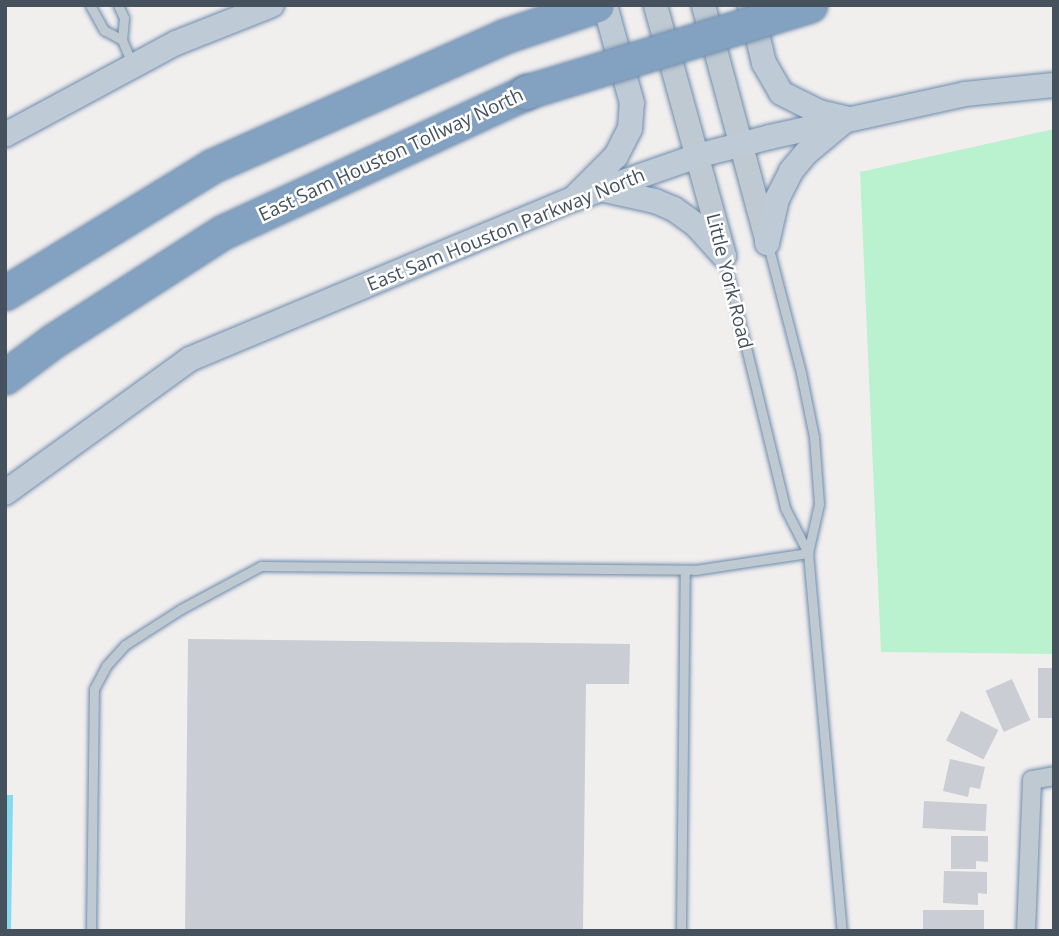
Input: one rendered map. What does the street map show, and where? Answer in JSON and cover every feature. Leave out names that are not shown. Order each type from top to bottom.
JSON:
[{"type":"highway","points":[[5,293],[212,166],[505,36],[597,5]]},
{"type":"highway","name":"East Sam Houston Tollway North","points":[[5,377],[53,341],[223,232],[526,92],[810,5]]},
{"type":"main road","points":[[5,135],[176,43],[272,5]]},
{"type":"main road","points":[[571,201],[616,156],[629,129],[632,103],[605,5]]},
{"type":"main road","points":[[750,5],[764,63],[781,93],[818,112],[848,118]]},
{"type":"main road","name":"East Sam Houston Parkway North","points":[[5,493],[190,359],[571,201],[696,156],[848,118],[965,94],[1054,85]]},
{"type":"main road","points":[[767,243],[777,199],[791,171],[806,153],[848,118]]},
{"type":"main road","points":[[604,190],[656,201],[674,209],[697,226],[724,256]]},
{"type":"street","name":"Little York Road","points":[[655,5],[724,256]]},
{"type":"street","name":"Little York Road","points":[[703,5],[767,243]]},
{"type":"street","points":[[1026,931],[1032,780],[1054,776]]},
{"type":"lane","points":[[90,5],[104,30],[122,40]]},
{"type":"lane","points":[[118,5],[124,18],[122,40],[133,66]]},
{"type":"lane","name":"Little York Road","points":[[767,243],[802,373],[814,437],[819,504],[808,553],[842,931]]},
{"type":"lane","name":"Little York Road","points":[[724,256],[785,508],[808,553]]},
{"type":"lane","points":[[92,931],[94,689],[106,666],[125,645],[181,609],[261,566],[685,570],[808,553]]},
{"type":"lane","points":[[681,931],[685,570]]},
{"type":"green space","points":[[1054,129],[1054,654],[881,652],[860,172]]},
{"type":"water","points":[[5,795],[13,795],[11,931],[5,931]]},
{"type":"building","points":[[188,639],[630,644],[629,684],[586,684],[583,931],[185,931]]},
{"type":"building","points":[[1038,668],[1054,668],[1054,718],[1038,718]]},
{"type":"building","points":[[1012,679],[1030,720],[1004,732],[986,691]]},
{"type":"building","points":[[961,711],[998,730],[983,759],[946,740]]},
{"type":"building","points":[[950,759],[985,767],[980,789],[970,787],[968,797],[943,791]]},
{"type":"building","points":[[924,801],[987,804],[986,831],[923,828]]},
{"type":"building","points":[[951,836],[988,836],[988,862],[976,861],[976,869],[951,869]]},
{"type":"building","points":[[944,871],[987,872],[987,894],[978,893],[978,905],[943,903]]},
{"type":"building","points":[[923,910],[984,910],[984,931],[923,931]]}]
